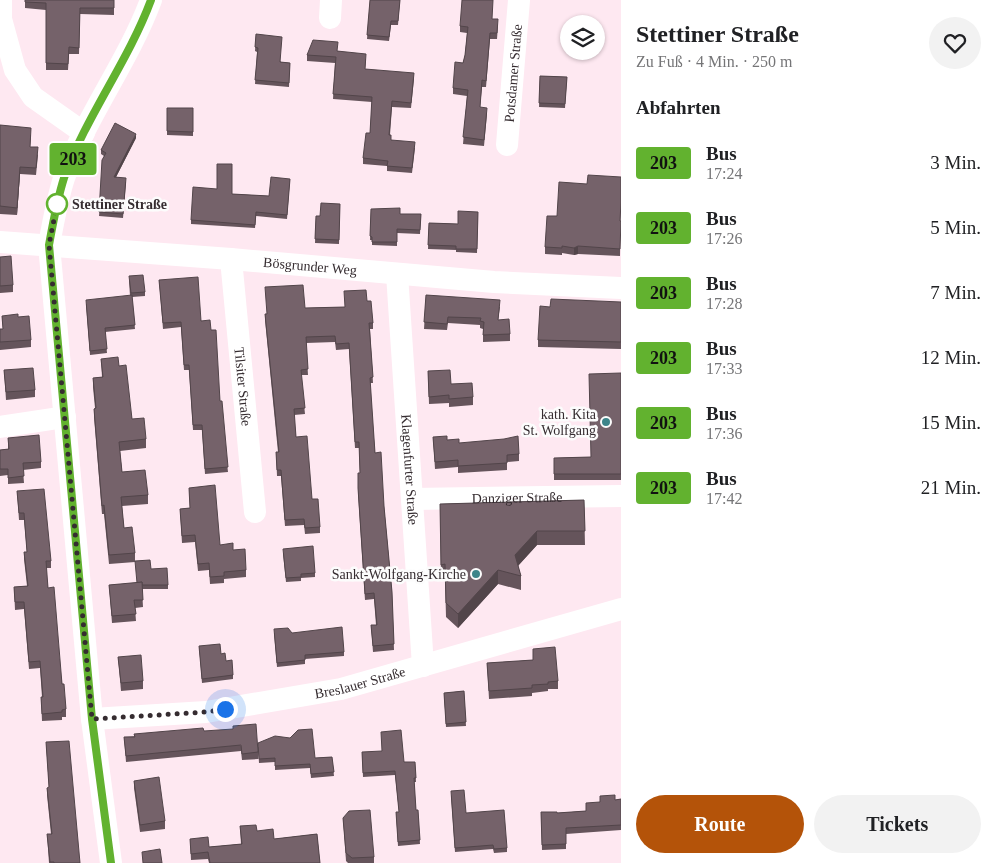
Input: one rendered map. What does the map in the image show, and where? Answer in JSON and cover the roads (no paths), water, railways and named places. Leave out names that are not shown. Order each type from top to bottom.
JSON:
[{"type":"street","points":[[1,0],[1,19],[15,70],[33,97],[84,133]]},
{"type":"street","points":[[111,863],[92,719],[49,245],[64,178],[84,133],[138,31],[151,0]]},
{"type":"street","name":"Potsdamer Straße","points":[[507,145],[519,0]]},
{"type":"street","name":"Bösgrunder Weg","points":[[0,242],[231,259],[494,282],[621,288]]},
{"type":"street","name":"Tilsiter Straße","points":[[231,259],[255,512]]},
{"type":"street","name":"Klagenfurter Straße","points":[[396,274],[423,666]]},
{"type":"street","points":[[0,427],[65,417]]},
{"type":"street","name":"Danziger Straße","points":[[412,499],[621,496]]},
{"type":"street","name":"Breslauer Straße","points":[[92,719],[216,710],[341,688],[621,609]]},
{"type":"place","name":"Stettiner Straße","points":[[57,204]]},
{"type":"place","name":"kath. Kita St. Wolfgang","points":[[606,422]]},
{"type":"place","name":"Sankt-Wolfgang-Kirche","points":[[476,574]]}]
